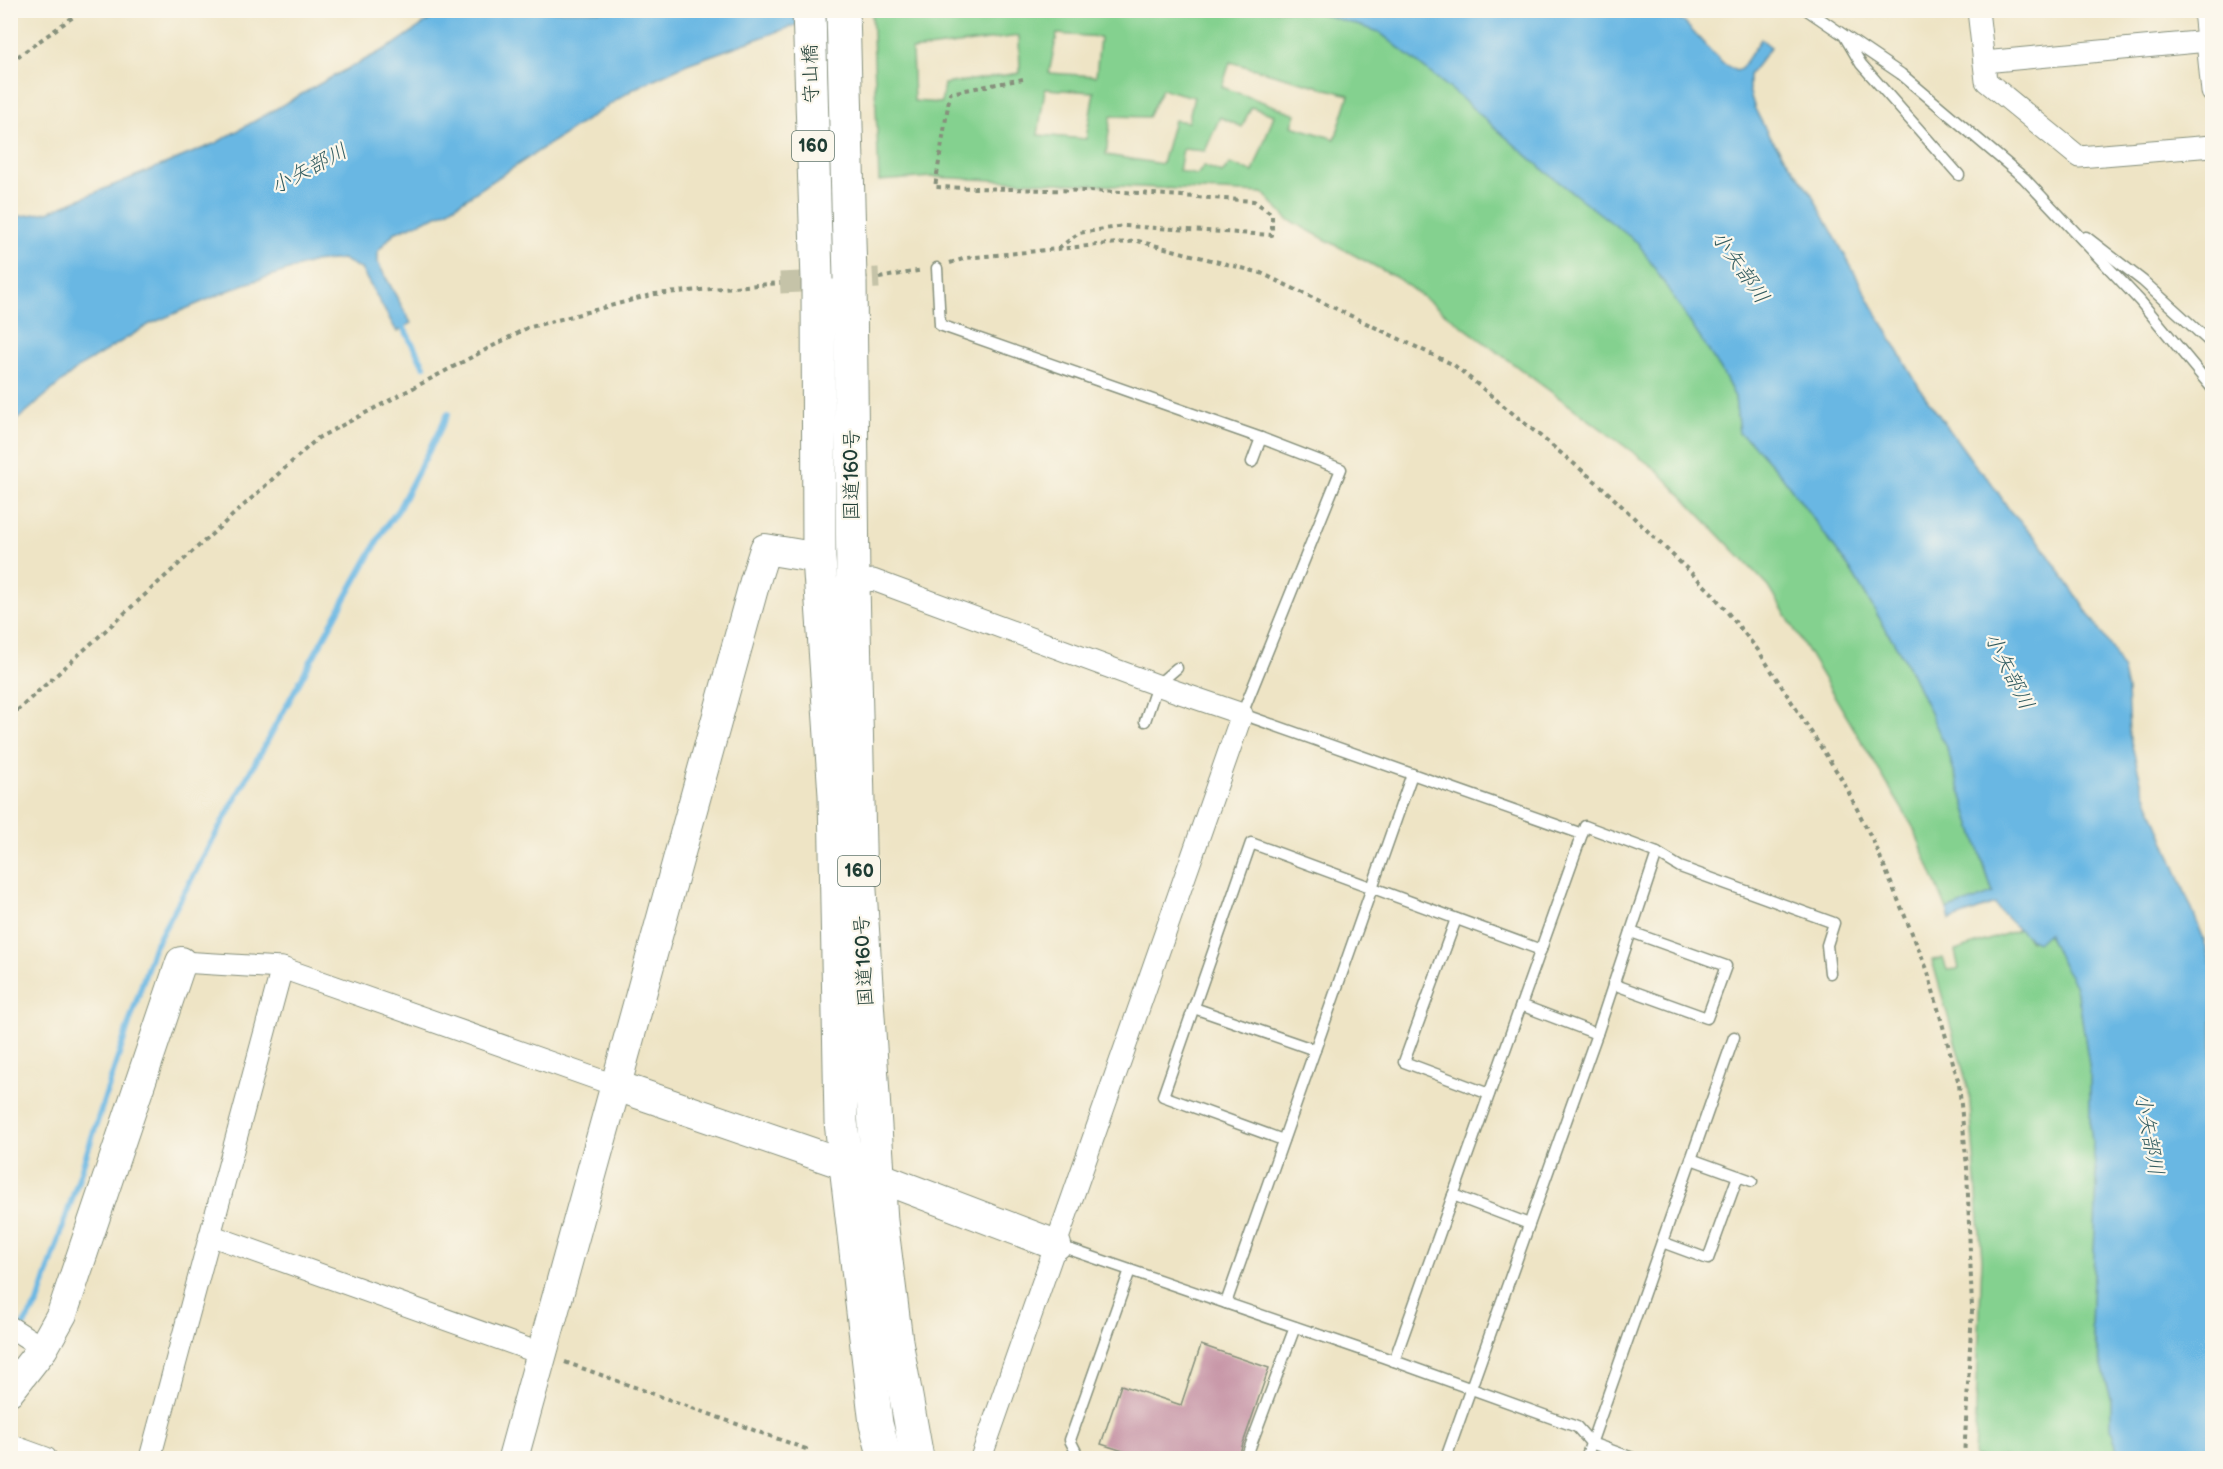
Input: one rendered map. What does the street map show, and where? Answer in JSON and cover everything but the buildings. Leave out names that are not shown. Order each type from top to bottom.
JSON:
[{"type":"highway","name":"守山橋","points":[[809,10],[818,280]]},
{"type":"highway","name":"守山橋","points":[[843,10],[865,279]]},
{"type":"highway","name":"国道160号","points":[[865,279],[853,584],[860,890],[881,1221],[896,1341],[917,1458]]},
{"type":"highway","name":"国道160号","points":[[818,280],[819,558],[836,795],[841,1122],[876,1424],[885,1458]]},
{"type":"street","points":[[1978,10],[1986,81],[2079,157],[2212,146]]},
{"type":"street","points":[[2204,10],[2212,92]]},
{"type":"street","points":[[1984,62],[2208,40]]},
{"type":"street","points":[[513,1458],[754,581],[765,549],[819,558]]},
{"type":"street","points":[[853,584],[873,580],[1242,714],[981,1458]]},
{"type":"street","points":[[10,1390],[27,1338],[62,1314],[181,962],[282,968],[1019,1226],[1056,1245]]},
{"type":"street","points":[[150,1458],[282,968]]},
{"type":"street","points":[[210,1235],[542,1354]]},
{"type":"street","points":[[10,1444],[46,1458]]},
{"type":"lane","points":[[1807,10],[1901,74],[2024,178],[2140,301],[2212,388]]},
{"type":"lane","points":[[1844,34],[1862,64],[1959,176]]},
{"type":"lane","points":[[2058,214],[2143,281],[2212,344]]},
{"type":"lane","points":[[937,268],[940,325],[1261,438],[1341,469],[1242,714],[1582,834]]},
{"type":"lane","points":[[1252,462],[1261,438]]},
{"type":"lane","points":[[1145,721],[1157,685],[1177,668]]},
{"type":"lane","points":[[1226,1303],[1412,774]]},
{"type":"lane","points":[[1394,1360],[1585,826],[1657,853],[1680,867],[1834,923],[1827,945],[1830,973]]},
{"type":"lane","points":[[1283,1140],[1163,1096],[1251,843],[1541,950]]},
{"type":"lane","points":[[1446,1458],[1597,1034],[1657,853]]},
{"type":"lane","points":[[1456,919],[1404,1062],[1490,1094]]},
{"type":"lane","points":[[1613,984],[1707,1018],[1726,966],[1631,932]]},
{"type":"lane","points":[[1521,1005],[1597,1034]]},
{"type":"lane","points":[[1194,1008],[1315,1050]]},
{"type":"lane","points":[[1586,1458],[1734,1037]]},
{"type":"lane","points":[[1691,1159],[1752,1181]]},
{"type":"lane","points":[[1662,1242],[1708,1259],[1738,1176]]},
{"type":"lane","points":[[1453,1195],[1529,1224]]},
{"type":"lane","points":[[1056,1245],[1394,1360],[1577,1427],[1591,1443],[1633,1458]]},
{"type":"lane","points":[[1079,1458],[1070,1440],[1130,1269]]},
{"type":"lane","points":[[1246,1458],[1295,1327]]},
{"type":"path","points":[[10,62],[83,10]]},
{"type":"path","points":[[1023,79],[950,93],[935,187],[1124,192],[1254,201],[1272,214],[1272,235],[1124,226],[1079,233],[1057,249]]},
{"type":"path","points":[[865,279],[937,268],[966,258],[1138,241],[1261,273],[1454,365],[1601,486],[1711,592],[1758,650],[1843,781],[1876,847],[1927,969],[1959,1084],[1967,1167],[1972,1310],[1964,1458]]},
{"type":"path","points":[[10,717],[318,438],[527,328],[655,294],[780,283]]},
{"type":"path","points":[[542,1354],[806,1449],[803,1458]]},
{"type":"green space","points":[[1312,10],[1379,32],[1453,91],[1546,172],[1639,243],[1721,370],[1735,397],[1739,433],[1751,442],[1782,476],[1850,569],[1907,664],[1947,749],[1993,894],[1947,910],[1913,827],[1769,587],[1657,470],[1397,278],[1287,219],[1263,193],[932,177],[879,181],[872,11]],"holes":[[[1057,34],[1100,37],[1096,76],[1049,73]],[[1019,36],[1020,73],[944,84],[941,103],[914,101],[912,50]],[[1230,62],[1349,95],[1335,139],[1292,126],[1296,114],[1222,87]],[[1045,89],[1094,92],[1086,139],[1038,135]],[[1162,89],[1194,97],[1188,122],[1174,120],[1162,164],[1106,155],[1111,116],[1148,117]],[[1251,107],[1274,115],[1253,172],[1230,164],[1222,173],[1204,166],[1197,175],[1179,171],[1183,149],[1205,151],[1220,117],[1242,127]]]},
{"type":"green space","points":[[2021,929],[2030,941],[2047,933],[2073,981],[2080,1006],[2090,1071],[2090,1125],[2097,1181],[2091,1327],[2111,1398],[2111,1427],[2116,1446],[2116,1458],[1974,1458],[1982,1259],[1969,1091],[1932,960],[1943,958],[1947,970],[1959,969],[1955,951]]},
{"type":"water","name":"小矢部川","points":[[449,11],[835,11],[687,64],[635,88],[447,211],[394,233],[378,251],[378,263],[411,323],[397,332],[361,269],[342,259],[314,262],[242,285],[150,324],[79,367],[11,425],[10,218],[48,212],[216,143],[393,45],[431,19]]},
{"type":"water","name":"小矢部川","points":[[1312,11],[1666,11],[1684,22],[1722,63],[1736,71],[1741,69],[1761,39],[1771,47],[1749,75],[1749,90],[1755,109],[1768,134],[1811,193],[1922,392],[1975,465],[1991,482],[2010,511],[2039,541],[2113,650],[2123,671],[2127,690],[2129,734],[2142,785],[2203,937],[2212,967],[2212,1458],[2116,1458],[2116,1446],[2111,1427],[2111,1398],[2091,1327],[2097,1181],[2090,1125],[2090,1071],[2080,1006],[2073,981],[2060,960],[2048,933],[2037,943],[2033,941],[2021,932],[1995,904],[1950,920],[1947,910],[1993,893],[1947,749],[1907,664],[1850,569],[1782,476],[1751,442],[1739,433],[1735,397],[1721,370],[1638,243],[1546,172],[1453,91],[1379,32]]},
{"type":"waterway","points":[[400,321],[424,366]]},
{"type":"waterway","points":[[10,1346],[38,1303],[154,947],[345,599],[385,528],[398,510],[448,414]]},
{"type":"tunnel","points":[[780,283],[879,278]]}]
